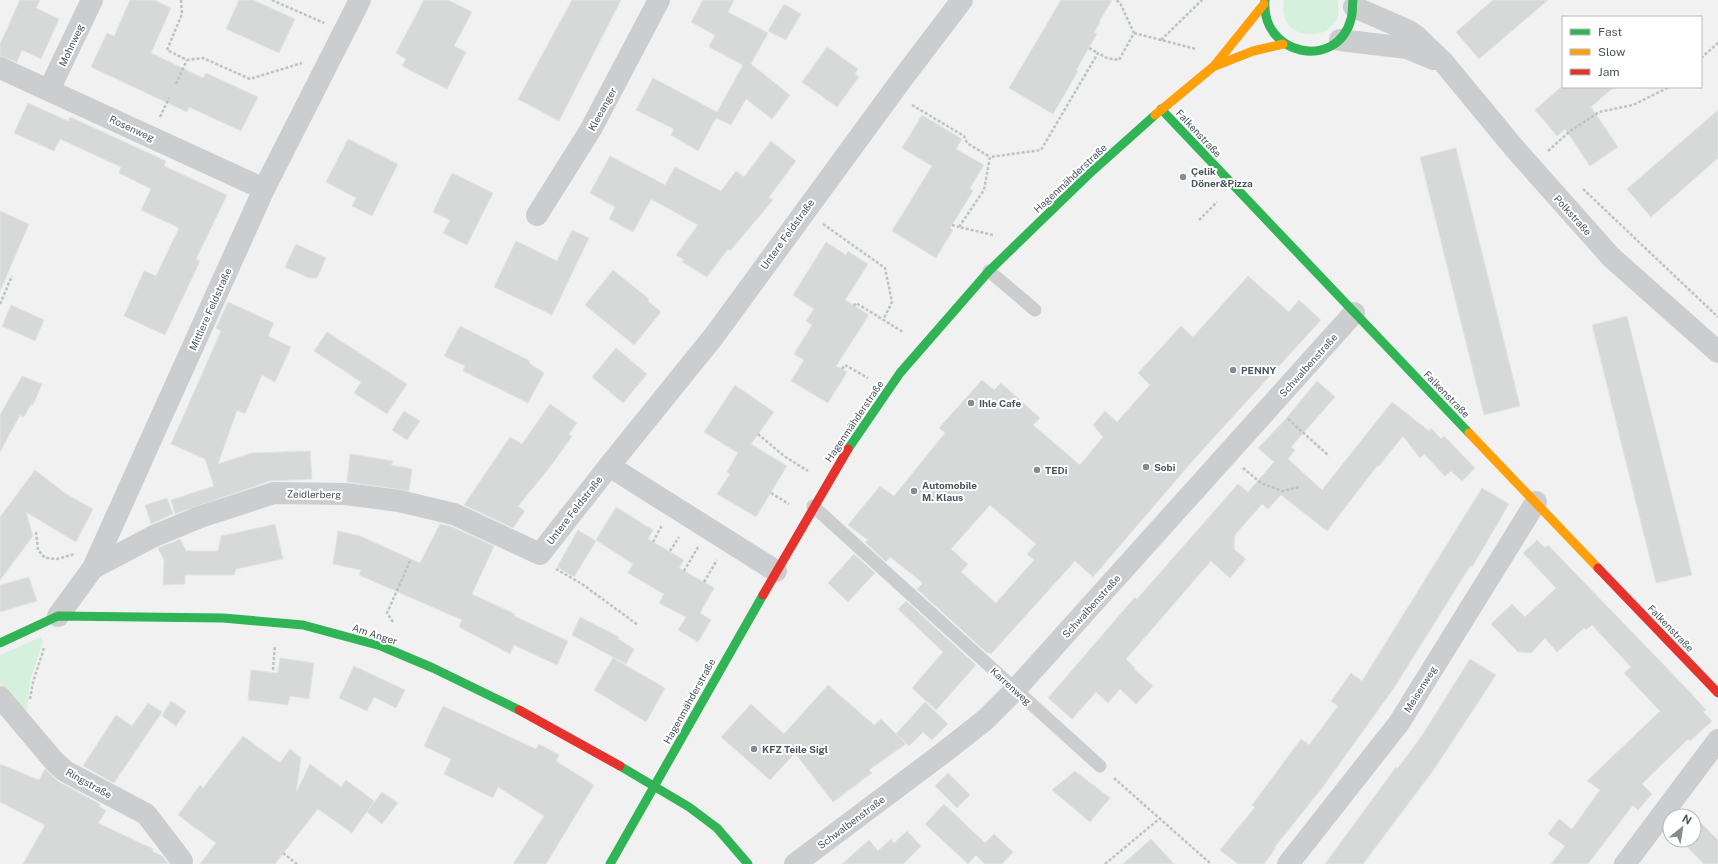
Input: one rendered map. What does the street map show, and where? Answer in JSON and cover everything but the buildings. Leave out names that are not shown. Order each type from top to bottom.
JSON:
[{"type":"street","name":"Mohnweg","points":[[49,90],[92,0]]},
{"type":"street","name":"Mittlere Feldstraße","points":[[58,616],[96,561],[264,189],[360,0]]},
{"type":"street","name":"Kleeanger","points":[[537,214],[592,129],[659,0]]},
{"type":"street","name":"Untere Feldstraße","points":[[540,554],[714,336],[804,211],[962,0]]},
{"type":"street","name":"Hagenmähderstraße","points":[[1265,2],[1266,19],[1272,33],[1283,44],[1302,52],[1322,50],[1340,40]]},
{"type":"street","name":"Hagenmähderstraße","points":[[610,864],[813,506],[858,432],[900,373],[990,271],[1088,176],[1161,109],[1214,66],[1265,2]]},
{"type":"street","points":[[1340,40],[1349,27],[1353,3]]},
{"type":"street","name":"Polkstraße","points":[[1353,3],[1407,30],[1444,63],[1515,149],[1611,257],[1718,352]]},
{"type":"street","name":"Polkstraße","points":[[1340,40],[1407,48],[1444,63]]},
{"type":"street","name":"Hagenmähderstraße","points":[[1214,66],[1253,51],[1283,44]]},
{"type":"street","name":"Rosenweg","points":[[0,68],[264,189]]},
{"type":"street","name":"Falkenstraße","points":[[1161,109],[1718,693]]},
{"type":"street","name":"Schwalbenstraße","points":[[795,864],[985,720],[1015,690],[1354,313]]},
{"type":"street","name":"Untere Feldstraße","points":[[609,466],[776,571]]},
{"type":"street","name":"Zeidlerberg","points":[[96,561],[194,520],[251,499],[274,493],[345,494],[399,501],[454,514],[540,554]]},
{"type":"street","name":"Meisenweg","points":[[1288,864],[1399,723],[1536,502]]},
{"type":"street","points":[[0,643],[58,616]]},
{"type":"street","name":"Am Anger","points":[[58,616],[223,618],[303,625],[381,646],[433,668],[536,718],[689,807],[717,828],[748,864]]},
{"type":"street","name":"Ringstraße","points":[[0,697],[54,761],[65,771],[146,814],[182,861]]},
{"type":"street","points":[[1625,864],[1718,740]]},
{"type":"lane","points":[[990,271],[1035,310]]},
{"type":"lane","name":"Karrenweg","points":[[813,506],[1100,766]]},
{"type":"path","points":[[181,0],[182,14],[167,50],[187,60],[203,58],[250,79],[311,60],[326,66]]},
{"type":"path","points":[[272,0],[343,31]]},
{"type":"path","points":[[1116,0],[1120,3],[1134,33]]},
{"type":"path","points":[[1161,40],[1202,0]]},
{"type":"path","points":[[1134,33],[1196,49]]},
{"type":"path","points":[[1089,48],[1108,58],[1119,60],[1134,33]]},
{"type":"path","points":[[1702,57],[1718,43]]},
{"type":"path","points":[[892,93],[964,136],[967,143],[990,157],[1041,150],[1098,53]]},
{"type":"path","points":[[176,84],[187,60]]},
{"type":"path","points":[[1548,151],[1569,132],[1600,112],[1633,105],[1667,88]]},
{"type":"path","points":[[959,227],[984,190],[990,157]]},
{"type":"path","points":[[804,211],[885,268],[892,302],[883,320]]},
{"type":"path","points":[[952,224],[959,227],[984,232]]},
{"type":"path","points":[[0,304],[12,276]]},
{"type":"path","points":[[854,306],[856,303],[903,332]]},
{"type":"path","points":[[842,369],[845,365],[868,378]]},
{"type":"path","points":[[1272,404],[1328,456]]},
{"type":"path","points":[[758,434],[784,456],[808,471]]},
{"type":"path","points":[[1227,455],[1262,483],[1282,491],[1300,487]]},
{"type":"path","points":[[771,493],[789,504]]},
{"type":"path","points":[[653,542],[665,520]]},
{"type":"path","points":[[36,532],[38,550],[45,558],[57,559],[82,552],[96,561]]},
{"type":"path","points":[[670,552],[682,532]]},
{"type":"path","points":[[684,571],[700,543]]},
{"type":"path","points":[[540,554],[550,566],[582,584],[638,625]]},
{"type":"path","points":[[704,582],[719,556]]},
{"type":"path","points":[[393,622],[388,613],[410,561]]},
{"type":"path","points":[[22,724],[29,717],[33,682],[45,644],[58,616]]},
{"type":"path","points":[[1100,766],[1211,864]]},
{"type":"path","points":[[1105,864],[1159,818]]},
{"type":"path","points":[[283,853],[297,864]]},
{"type":"green space","points":[[1284,0],[1337,0],[1338,14],[1333,25],[1324,32],[1312,34],[1300,33],[1290,27],[1284,16]]},
{"type":"green space","points":[[41,637],[43,642],[30,681],[27,710],[23,713],[0,683],[0,655]]},
{"type":"traffic: fast","points":[[1265,0],[1267,19],[1274,34],[1286,44],[1301,50],[1316,51],[1331,46],[1343,36],[1351,19],[1353,0]]},
{"type":"traffic: fast","points":[[1161,109],[1469,433]]},
{"type":"traffic: fast","points":[[848,449],[900,373],[989,271],[1088,175],[1155,115]]},
{"type":"traffic: fast","points":[[610,864],[763,595]]},
{"type":"traffic: fast","points":[[0,643],[58,616],[223,618],[303,625],[381,646],[433,668],[519,710]]},
{"type":"traffic: fast","points":[[620,766],[689,807],[717,828],[748,864]]},
{"type":"traffic: slow","points":[[1155,115],[1214,66],[1264,4]]},
{"type":"traffic: slow","points":[[1215,66],[1253,51],[1283,44]]},
{"type":"traffic: slow","points":[[1469,433],[1598,568]]},
{"type":"traffic: jam","points":[[763,595],[848,449]]},
{"type":"traffic: jam","points":[[1598,568],[1718,693]]},
{"type":"traffic: jam","points":[[519,710],[620,766]]},
{"type":"place","name":"Çelik Döner&Pizza","points":[[1183,177]]},
{"type":"place","name":"PENNY","points":[[1233,370]]},
{"type":"place","name":"Ihle Cafe","points":[[971,403]]},
{"type":"place","name":"Sobi","points":[[1146,467]]},
{"type":"place","name":"TEDi","points":[[1037,470]]},
{"type":"place","name":"Automobile M. Klaus","points":[[914,491]]},
{"type":"place","name":"KFZ Teile Sigl","points":[[754,749]]}]
